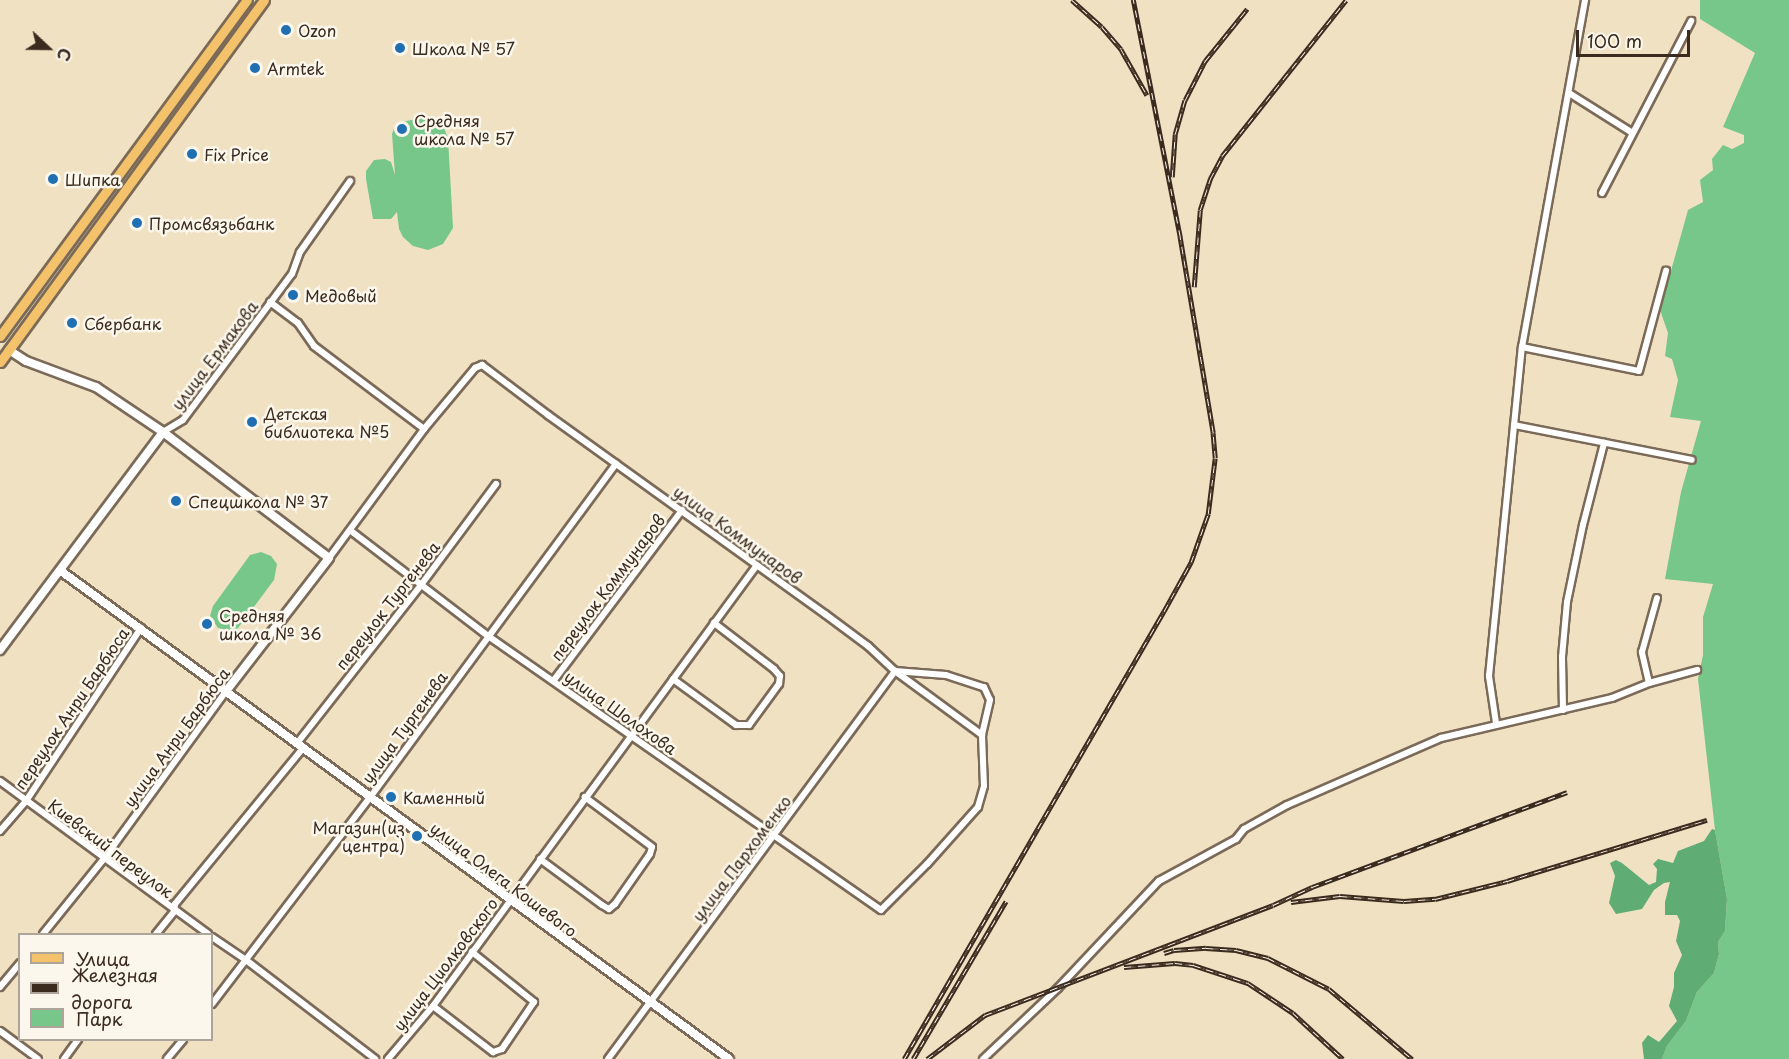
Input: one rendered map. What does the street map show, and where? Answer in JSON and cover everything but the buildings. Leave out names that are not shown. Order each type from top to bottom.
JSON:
[{"type":"main road","points":[[0,336],[247,0]]},
{"type":"main road","points":[[0,362],[264,0]]},
{"type":"main road","points":[[0,344],[9,350]]},
{"type":"street","points":[[1496,723],[1489,676],[1522,347],[1585,0]]},
{"type":"street","points":[[1602,193],[1631,132],[1691,21]]},
{"type":"street","points":[[1569,93],[1631,132]]},
{"type":"street","name":"улица Ермакова","points":[[0,650],[163,432],[183,420],[292,274],[300,252],[350,181]]},
{"type":"street","points":[[1522,347],[1639,371],[1666,271]]},
{"type":"street","points":[[270,302],[298,323],[314,346],[424,429]]},
{"type":"street","points":[[9,350],[26,361],[88,382],[163,432],[329,558]]},
{"type":"street","name":"улица Анри Барбюса","points":[[44,933],[104,860],[227,690],[350,531],[424,429],[475,368],[482,365],[489,369]]},
{"type":"street","name":"улица Коммунаров","points":[[489,369],[868,646],[895,671],[982,735]]},
{"type":"street","points":[[1514,425],[1692,460]]},
{"type":"street","points":[[1563,710],[1562,657],[1568,602],[1582,525],[1604,443]]},
{"type":"street","name":"улица Тургенева","points":[[213,1003],[371,796],[616,464]]},
{"type":"street","name":"переулок Тургенева","points":[[157,933],[174,912],[175,904],[301,744],[496,484]]},
{"type":"street","name":"переулок Коммунаров","points":[[554,680],[682,510]]},
{"type":"street","name":"улица Шолохова","points":[[350,531],[488,636],[881,909],[927,864],[978,807],[984,786],[982,735]]},
{"type":"street","name":"улица Циолковского","points":[[388,1059],[433,1006],[757,565]]},
{"type":"street","name":"улица Олега Кошевого","points":[[61,571],[301,744],[509,901],[729,1059]]},
{"type":"street","points":[[1649,683],[1642,652],[1657,598]]},
{"type":"street","points":[[673,679],[736,724],[742,727],[749,725],[779,684],[780,676],[714,623]]},
{"type":"street","name":"переулок Анри Барбюса","points":[[0,831],[26,801],[141,628]]},
{"type":"street","points":[[983,1059],[1058,988],[1159,881],[1297,801],[1441,738],[1496,723],[1612,698],[1649,683],[1697,670]]},
{"type":"street","points":[[895,671],[946,675],[984,687],[990,700],[982,735]]},
{"type":"street","name":"улица Пархоменко","points":[[608,1059],[895,671]]},
{"type":"street","name":"Киевский переулок","points":[[0,781],[174,912],[206,933]]},
{"type":"street","points":[[540,858],[602,905],[609,909],[615,904],[650,854],[652,847],[585,797]]},
{"type":"street","name":"Киевский переулок","points":[[213,938],[246,960],[375,1059]]},
{"type":"street","points":[[433,1006],[493,1052],[498,1052],[508,1041],[532,1007],[533,999],[472,952]]},
{"type":"street","points":[[0,987],[18,965]]},
{"type":"street","points":[[0,1031],[38,1059]]},
{"type":"street","points":[[64,1059],[77,1041]]},
{"type":"street","points":[[167,1059],[182,1041]]},
{"type":"green space","points":[[1700,0],[1789,0],[1789,1059],[1662,1059],[1667,1046],[1686,1021],[1697,992],[1714,973],[1719,954],[1718,942],[1725,931],[1727,899],[1715,830],[1698,679],[1703,655],[1703,617],[1713,584],[1665,579],[1681,492],[1701,421],[1670,417],[1678,380],[1672,359],[1665,356],[1668,333],[1660,310],[1688,210],[1703,202],[1700,180],[1713,170],[1712,159],[1723,145],[1732,149],[1744,143],[1744,135],[1723,127],[1755,53],[1700,19]]},
{"type":"green space","points":[[421,118],[444,128],[448,138],[453,228],[443,244],[428,250],[413,246],[403,237],[399,229],[397,212],[391,219],[373,219],[366,179],[366,171],[374,160],[385,159],[391,162],[395,175],[392,134],[395,126]]},
{"type":"green space","points":[[261,552],[271,556],[277,564],[274,580],[238,628],[232,631],[218,628],[210,616],[213,606],[250,555]]},
{"type":"green space","points":[[1712,829],[1715,830],[1727,899],[1725,931],[1718,942],[1719,954],[1714,973],[1697,992],[1686,1021],[1667,1046],[1662,1059],[1644,1059],[1642,1043],[1648,1035],[1659,1042],[1677,1021],[1669,1006],[1674,987],[1674,973],[1682,955],[1676,941],[1680,921],[1677,915],[1665,915],[1665,902],[1670,882],[1654,890],[1642,909],[1616,914],[1609,903],[1615,876],[1610,863],[1616,860],[1622,863],[1649,885],[1656,882],[1657,869],[1653,864],[1658,859],[1673,863],[1678,851],[1704,841]]},
{"type":"railway","points":[[1072,0],[1102,27],[1121,49],[1147,95]]},
{"type":"railway","points":[[904,1059],[1164,611],[1191,562],[1208,514],[1215,458],[1213,433],[1180,237],[1133,0]]},
{"type":"railway","points":[[1194,287],[1200,210],[1210,179],[1222,156],[1346,0]]},
{"type":"railway","points":[[1172,177],[1175,134],[1185,100],[1205,61],[1247,9]]},
{"type":"railway","points":[[927,1059],[985,1015],[1273,905],[1312,887],[1567,792]]},
{"type":"railway","points":[[1291,902],[1340,896],[1404,901],[1435,899],[1507,881],[1707,820]]},
{"type":"railway","points":[[913,1059],[1006,901]]},
{"type":"railway","points":[[1164,953],[1206,948],[1236,950],[1268,958],[1329,989],[1412,1059]]},
{"type":"railway","points":[[1124,967],[1175,963],[1193,965],[1248,983],[1293,1013],[1343,1059]]},
{"type":"place","name":"Ozon","points":[[286,30]]},
{"type":"place","name":"Школа № 57","points":[[400,48]]},
{"type":"place","name":"Armtek","points":[[255,68]]},
{"type":"place","name":"Средняя школа № 57","points":[[402,129]]},
{"type":"place","name":"Fix Price","points":[[192,154]]},
{"type":"place","name":"Шипка","points":[[53,179]]},
{"type":"place","name":"Промсвязьбанк","points":[[137,223]]},
{"type":"place","name":"Медовый","points":[[293,295]]},
{"type":"place","name":"Сбербанк","points":[[72,323]]},
{"type":"place","name":"Детская библиотека №5","points":[[252,422]]},
{"type":"place","name":"Спецшкола № 37","points":[[176,501]]},
{"type":"place","name":"Средняя школа № 36","points":[[207,624]]},
{"type":"place","name":"Каменный","points":[[391,797]]},
{"type":"place","name":"Магазин(из центра)","points":[[417,836]]}]
